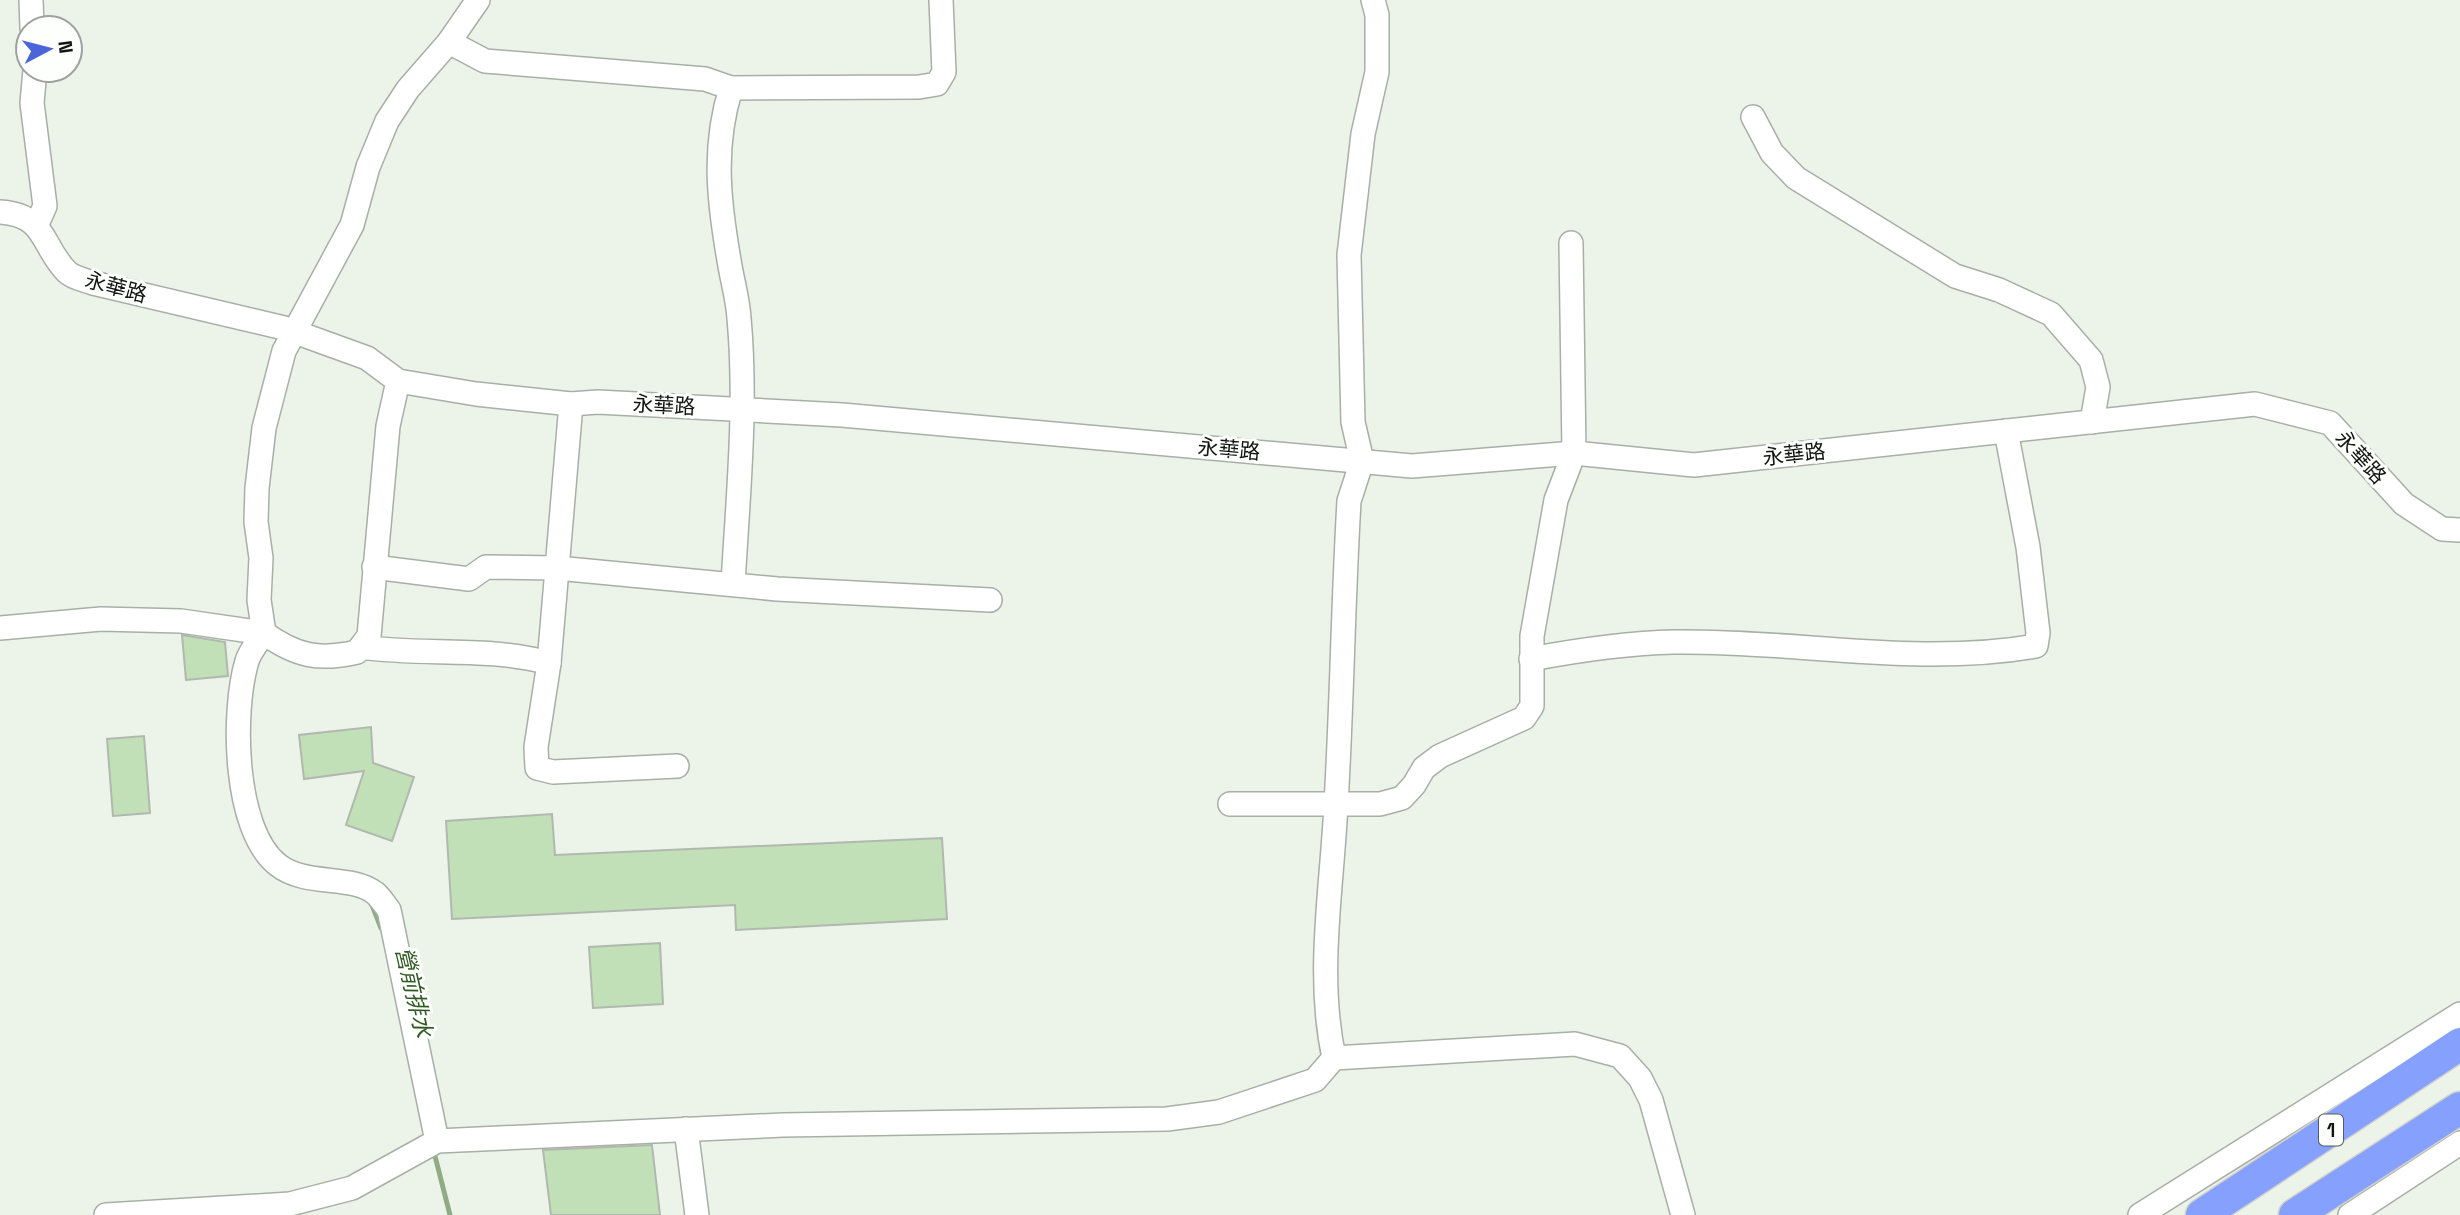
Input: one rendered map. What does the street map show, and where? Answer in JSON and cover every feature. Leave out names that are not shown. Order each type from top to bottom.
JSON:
[{"type":"highway","name":"1","points":[[2202,1215],[2460,1044]]},
{"type":"highway","points":[[2295,1215],[2460,1108]]},
{"type":"street","points":[[437,1141],[389,910],[374,892],[349,884],[306,878],[279,866],[264,851],[250,819],[240,785],[241,697],[247,658],[264,633],[260,600],[257,488],[264,428],[275,380],[293,331],[352,225],[368,167],[387,121],[408,89],[449,42],[478,0]]},
{"type":"street","points":[[449,42],[485,61],[705,79],[731,88],[919,87],[937,84],[944,72],[941,0]]},
{"type":"street","points":[[1334,1058],[1326,1021],[1325,979],[1336,806],[1349,501],[1362,461],[1353,422],[1349,255],[1363,134],[1377,72],[1377,15],[1373,0]]},
{"type":"street","points":[[0,212],[12,213],[37,224],[45,206],[32,103],[33,84]]},
{"type":"street","points":[[731,88],[719,128],[718,191],[739,317],[743,409],[733,584]]},
{"type":"street","points":[[1754,117],[1772,153],[1796,178],[1955,276],[1999,290],[2051,314],[2091,360],[2098,387],[2092,422]]},
{"type":"street","name":"永華路","points":[[37,224],[68,274],[93,283],[293,331],[367,358],[398,381],[476,394],[572,404],[598,402],[743,409],[1412,466],[1574,453],[1694,465],[2255,404],[2330,423],[2404,504],[2442,529],[2460,530]]},
{"type":"street","points":[[1230,804],[1336,806],[1380,804],[1402,798],[1415,785],[1424,768],[1440,756],[1524,718],[1532,706],[1532,636],[1556,500],[1574,453],[1571,243]]},
{"type":"street","points":[[0,628],[101,619],[181,621],[264,633],[289,651],[332,657],[357,652],[369,636],[388,426],[398,381]]},
{"type":"street","points":[[572,404],[549,663],[536,747],[537,768],[553,772],[677,766]]},
{"type":"street","points":[[1531,659],[1604,646],[1675,642],[1845,652],[1954,654],[2036,646],[2038,633],[2028,547],[2006,431]]},
{"type":"street","points":[[374,567],[469,579],[486,567],[557,568],[733,584],[990,600]]},
{"type":"street","points":[[360,647],[388,651],[515,654],[549,663]]},
{"type":"street","points":[[2140,1215],[2460,1014]]},
{"type":"street","points":[[106,1215],[290,1204],[352,1188],[437,1141],[686,1129],[1167,1119],[1219,1112],[1315,1080],[1334,1058],[1575,1044],[1620,1056],[1640,1077],[1651,1100],[1683,1215]]},
{"type":"street","points":[[686,1129],[697,1215]]},
{"type":"street","points":[[2350,1215],[2460,1143]]},
{"type":"building","points":[[182,635],[225,642],[228,676],[186,680]]},
{"type":"building","points":[[371,727],[373,763],[414,777],[392,841],[346,825],[364,771],[304,779],[299,735]]},
{"type":"building","points":[[144,736],[150,813],[113,816],[107,739]]},
{"type":"building","points":[[552,814],[555,855],[942,838],[947,919],[736,930],[735,905],[452,919],[446,821]]},
{"type":"building","points":[[660,943],[663,1004],[593,1008],[589,947]]},
{"type":"building","points":[[652,1145],[660,1215],[551,1215],[543,1150]]},
{"type":"waterway","name":"營前排水","points":[[372,905],[381,928]]},
{"type":"waterway","name":"營前排水","points":[[435,1156],[450,1215]]}]
